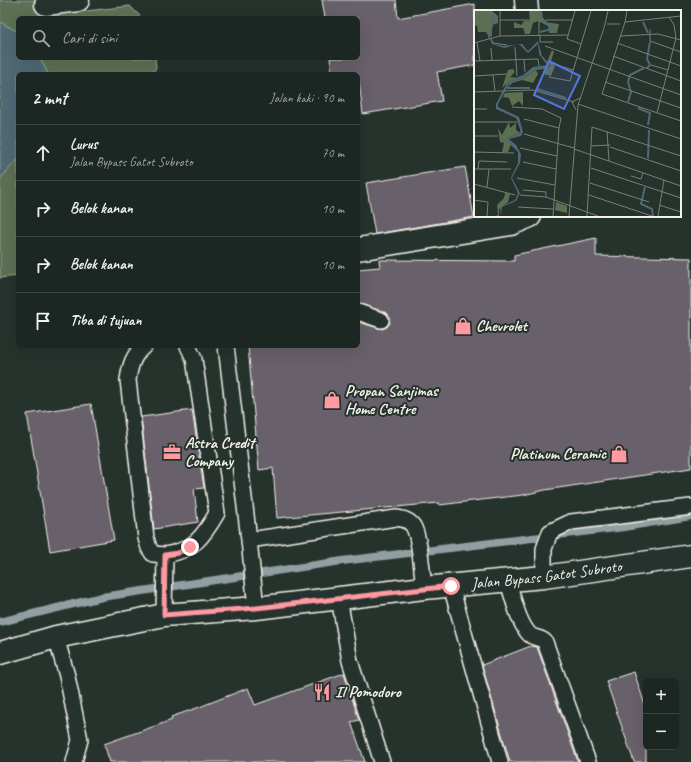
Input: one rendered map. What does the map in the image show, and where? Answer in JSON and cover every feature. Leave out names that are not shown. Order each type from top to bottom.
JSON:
[{"type":"main road","points":[[46,4],[78,0]]},
{"type":"main road","points":[[526,0],[527,10]]},
{"type":"main road","points":[[360,249],[511,224],[528,217]]},
{"type":"main road","name":"Jalan Bypass Gatot Subroto","points":[[0,653],[56,637],[164,615],[256,608],[507,579],[544,577],[691,556]]},
{"type":"lane","points":[[360,313],[381,320]]},
{"type":"lane","points":[[142,348],[137,352],[130,366],[128,380],[146,538],[153,554],[165,555],[184,550],[201,539],[217,513],[194,359],[189,348]]},
{"type":"lane","points":[[226,348],[256,608]]},
{"type":"lane","points":[[544,577],[544,549],[550,532],[571,522],[691,507]]},
{"type":"lane","points":[[249,540],[396,518],[407,520],[412,526],[416,535],[424,588]]},
{"type":"lane","points":[[164,615],[165,555]]},
{"type":"lane","points":[[507,579],[526,628],[532,636],[544,640],[545,642],[588,762]]},
{"type":"lane","points":[[451,586],[500,762]]},
{"type":"lane","points":[[339,598],[350,661],[382,762]]},
{"type":"lane","points":[[56,637],[67,676],[80,740],[74,762]]},
{"type":"green space","points":[[0,0],[63,0],[77,12],[130,6],[140,16],[16,16],[16,31],[0,22]]},
{"type":"green space","points":[[41,60],[155,60],[156,68],[153,72],[47,72]]},
{"type":"green space","points":[[16,161],[16,276],[0,278],[0,179]]},
{"type":"water","points":[[0,22],[16,31],[16,60],[41,60],[47,72],[16,72],[16,161],[0,179]]},
{"type":"building","points":[[322,0],[396,0],[398,18],[475,4],[474,65],[437,72],[442,101],[363,114],[360,90],[360,72],[332,72],[330,60],[360,60],[360,16],[325,16]]},
{"type":"building","points":[[465,167],[474,217],[375,234],[366,183]]},
{"type":"building","points":[[596,238],[596,256],[691,258],[691,468],[545,490],[523,495],[439,505],[439,503],[277,518],[273,468],[259,470],[248,348],[360,348],[360,323],[382,329],[387,327],[390,323],[388,314],[360,304],[360,269],[380,267],[379,260],[514,261],[514,255]]},
{"type":"building","points":[[91,404],[114,540],[50,551],[27,414]]},
{"type":"building","name":"Astra Credit Company","points":[[192,410],[204,488],[194,489],[198,522],[154,529],[141,417]]},
{"type":"building","points":[[531,646],[537,647],[578,762],[510,762],[482,665]]},
{"type":"building","points":[[634,672],[643,699],[643,750],[646,750],[646,762],[634,762],[606,681]]},
{"type":"building","points":[[344,673],[359,720],[351,722],[365,762],[110,762],[104,744],[172,720],[171,717],[248,688],[255,705]]},
{"type":"waterway","points":[[0,622],[102,597],[342,561],[624,527],[691,516]]},
{"type":"place","name":"Chevrolet","points":[[463,326]]},
{"type":"place","name":"Propan Sanjimas Home Centre","points":[[332,400]]},
{"type":"place","name":"Astra Credit Company","points":[[172,452]]},
{"type":"place","name":"Platinum Ceramic","points":[[619,454]]},
{"type":"place","name":"Il Pomodoro","points":[[322,692]]},
{"type":"route","points":[[190,547],[178,553],[165,555],[164,615],[256,608],[451,586]]}]
